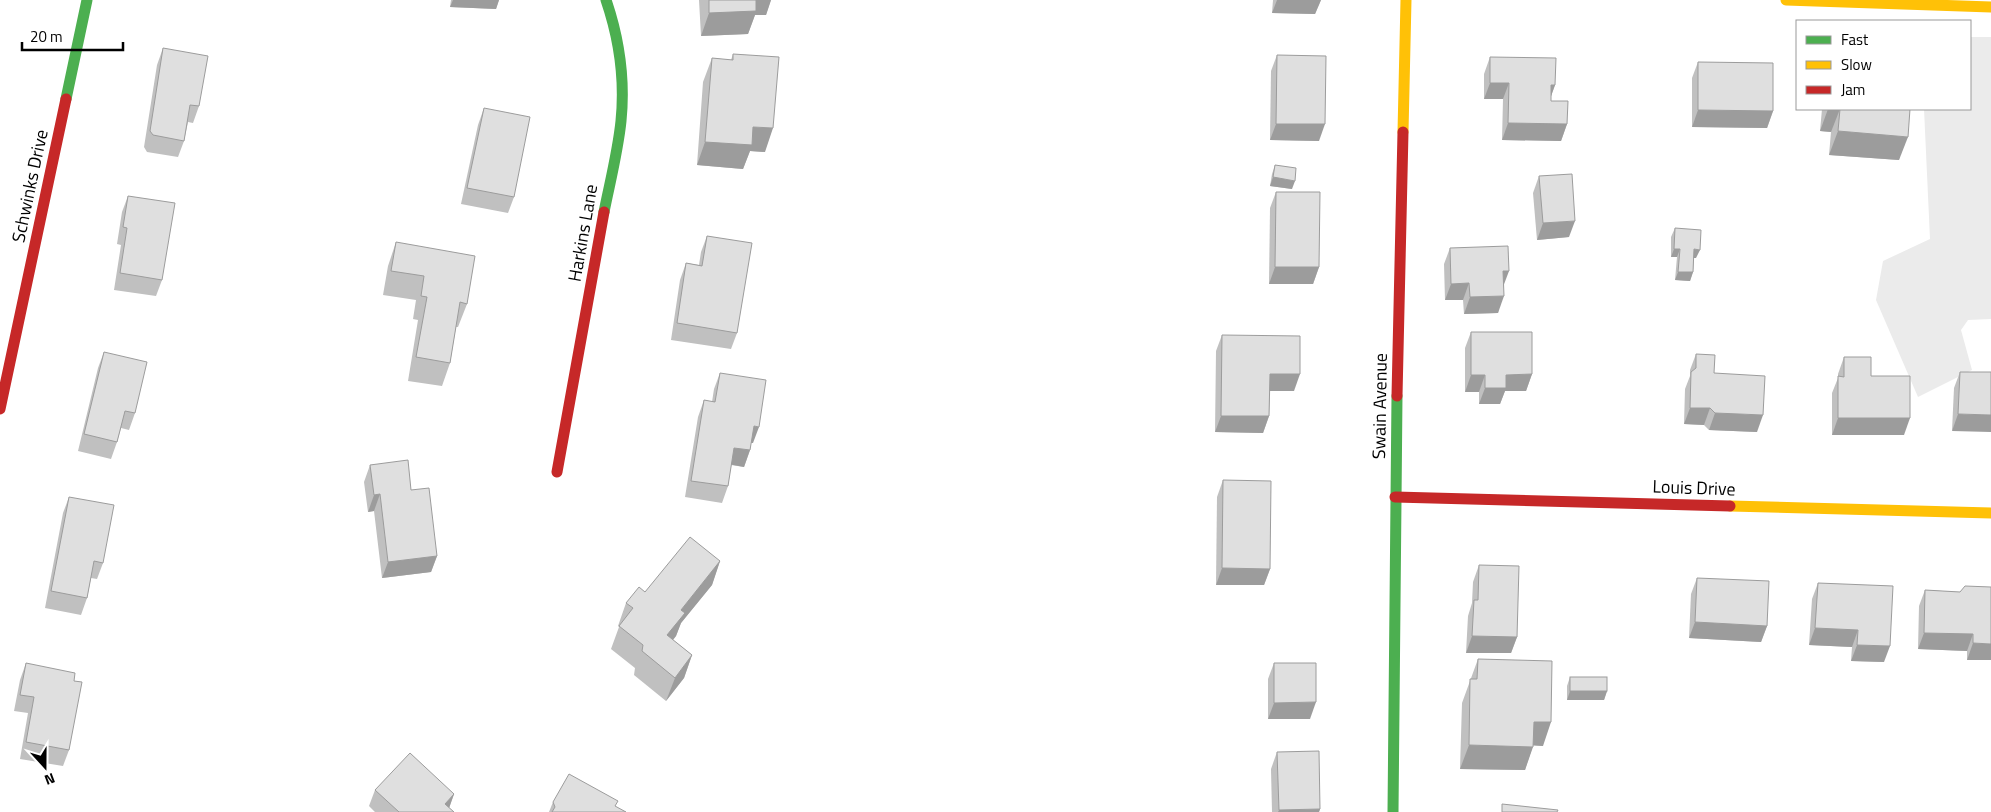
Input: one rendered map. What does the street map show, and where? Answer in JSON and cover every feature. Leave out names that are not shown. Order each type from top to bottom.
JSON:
[{"type":"street","name":"Schwinks Drive","points":[[0,409],[87,0]]},
{"type":"street","name":"Harkins Lane","points":[[558,472],[620,121],[622,85],[619,49],[606,0]]},
{"type":"street","name":"Swain Avenue","points":[[1392,812],[1395,497],[1406,0]]},
{"type":"street","points":[[1786,0],[1991,7]]},
{"type":"street","name":"Louis Drive","points":[[1395,497],[1991,513]]},
{"type":"shaded area","points":[[1971,37],[1991,37],[1991,319],[1968,320],[1961,330],[1972,370],[1918,397],[1876,300],[1883,261],[1930,239],[1924,110],[1971,110]]},
{"type":"building","points":[[709,0],[756,0],[756,11],[709,13]]},
{"type":"building","points":[[163,48],[208,56],[199,106],[190,105],[184,141],[153,135],[150,131]]},
{"type":"building","points":[[733,54],[779,57],[773,128],[753,127],[752,145],[705,142],[712,58],[733,60]]},
{"type":"building","points":[[1277,55],[1326,56],[1325,124],[1276,124]]},
{"type":"building","points":[[1490,57],[1556,58],[1555,85],[1551,85],[1551,101],[1568,101],[1567,124],[1508,123],[1509,83],[1490,83]]},
{"type":"building","points":[[1698,62],[1773,63],[1773,111],[1698,110]]},
{"type":"building","points":[[484,108],[530,117],[514,197],[467,188]]},
{"type":"building","points":[[1840,110],[1910,110],[1908,137],[1838,131]]},
{"type":"building","points":[[1275,165],[1296,168],[1295,181],[1273,177]]},
{"type":"building","points":[[1572,174],[1575,221],[1543,223],[1539,176]]},
{"type":"building","points":[[1276,192],[1320,192],[1319,267],[1275,267]]},
{"type":"building","points":[[128,196],[175,203],[162,280],[120,273],[127,228],[123,227]]},
{"type":"building","points":[[1675,228],[1701,230],[1700,250],[1694,249],[1693,272],[1678,272],[1680,249],[1674,249]]},
{"type":"building","points":[[707,236],[752,243],[737,333],[677,323],[686,263],[702,266]]},
{"type":"building","points":[[396,242],[475,256],[467,304],[460,302],[450,363],[416,357],[427,297],[421,296],[424,276],[391,271]]},
{"type":"building","points":[[1508,246],[1509,271],[1503,271],[1504,296],[1470,297],[1469,283],[1451,284],[1450,248]]},
{"type":"building","points":[[1471,332],[1532,332],[1532,374],[1506,375],[1506,388],[1485,388],[1485,375],[1471,375]]},
{"type":"building","points":[[1222,335],[1300,336],[1300,374],[1270,374],[1269,416],[1221,416]]},
{"type":"building","points":[[104,352],[147,362],[135,413],[125,411],[117,442],[84,434]]},
{"type":"building","points":[[1696,354],[1715,355],[1714,373],[1765,376],[1763,415],[1715,413],[1710,408],[1690,408],[1691,372],[1696,368]]},
{"type":"building","points":[[1844,357],[1871,357],[1871,376],[1910,376],[1910,418],[1838,418],[1838,376],[1844,377]]},
{"type":"building","points":[[1960,372],[1991,372],[1991,415],[1958,414]]},
{"type":"building","points":[[720,373],[766,380],[759,427],[754,426],[750,450],[734,448],[728,486],[691,481],[704,400],[715,402]]},
{"type":"building","points":[[408,460],[411,490],[429,488],[437,556],[388,562],[380,494],[374,495],[370,465]]},
{"type":"building","points":[[1223,480],[1271,481],[1270,569],[1222,568]]},
{"type":"building","points":[[69,497],[114,505],[103,563],[94,561],[87,598],[51,591]]},
{"type":"building","points":[[690,537],[720,561],[681,610],[685,613],[667,635],[692,655],[675,678],[642,651],[643,645],[619,626],[633,608],[626,603],[639,587],[645,592]]},
{"type":"building","points":[[1479,565],[1519,566],[1517,637],[1472,636],[1474,600],[1478,600]]},
{"type":"building","points":[[1697,578],[1769,581],[1767,626],[1695,622]]},
{"type":"building","points":[[1818,583],[1893,586],[1890,646],[1857,645],[1858,630],[1815,628]]},
{"type":"building","points":[[1965,586],[1991,587],[1991,644],[1973,643],[1973,634],[1924,633],[1925,590],[1960,592]]},
{"type":"building","points":[[1478,659],[1552,661],[1551,722],[1534,722],[1533,747],[1469,745],[1470,679],[1477,679]]},
{"type":"building","points":[[26,663],[75,673],[74,681],[82,682],[69,750],[26,742],[34,697],[20,695]]},
{"type":"building","points":[[1274,663],[1316,663],[1316,702],[1274,703]]},
{"type":"building","points":[[1570,677],[1607,677],[1607,691],[1570,691]]},
{"type":"building","points":[[1319,751],[1320,809],[1279,810],[1277,752]]},
{"type":"building","points":[[410,753],[454,794],[445,804],[454,812],[399,812],[375,790]]},
{"type":"building","points":[[569,774],[618,801],[615,806],[626,812],[552,812],[555,807],[553,802]]},
{"type":"building","points":[[1502,804],[1558,810],[1557,812],[1502,812]]},
{"type":"traffic: fast","points":[[66,99],[87,0]]},
{"type":"traffic: fast","points":[[604,212],[618,144],[622,106],[618,44],[606,0]]},
{"type":"traffic: fast","points":[[1393,812],[1397,396]]},
{"type":"traffic: slow","points":[[1403,132],[1406,0]]},
{"type":"traffic: slow","points":[[1786,0],[1991,7]]},
{"type":"traffic: slow","points":[[1730,506],[1991,513]]},
{"type":"traffic: jam","points":[[0,409],[66,99]]},
{"type":"traffic: jam","points":[[1397,396],[1403,132]]},
{"type":"traffic: jam","points":[[557,472],[604,212]]},
{"type":"traffic: jam","points":[[1395,497],[1730,506]]}]
